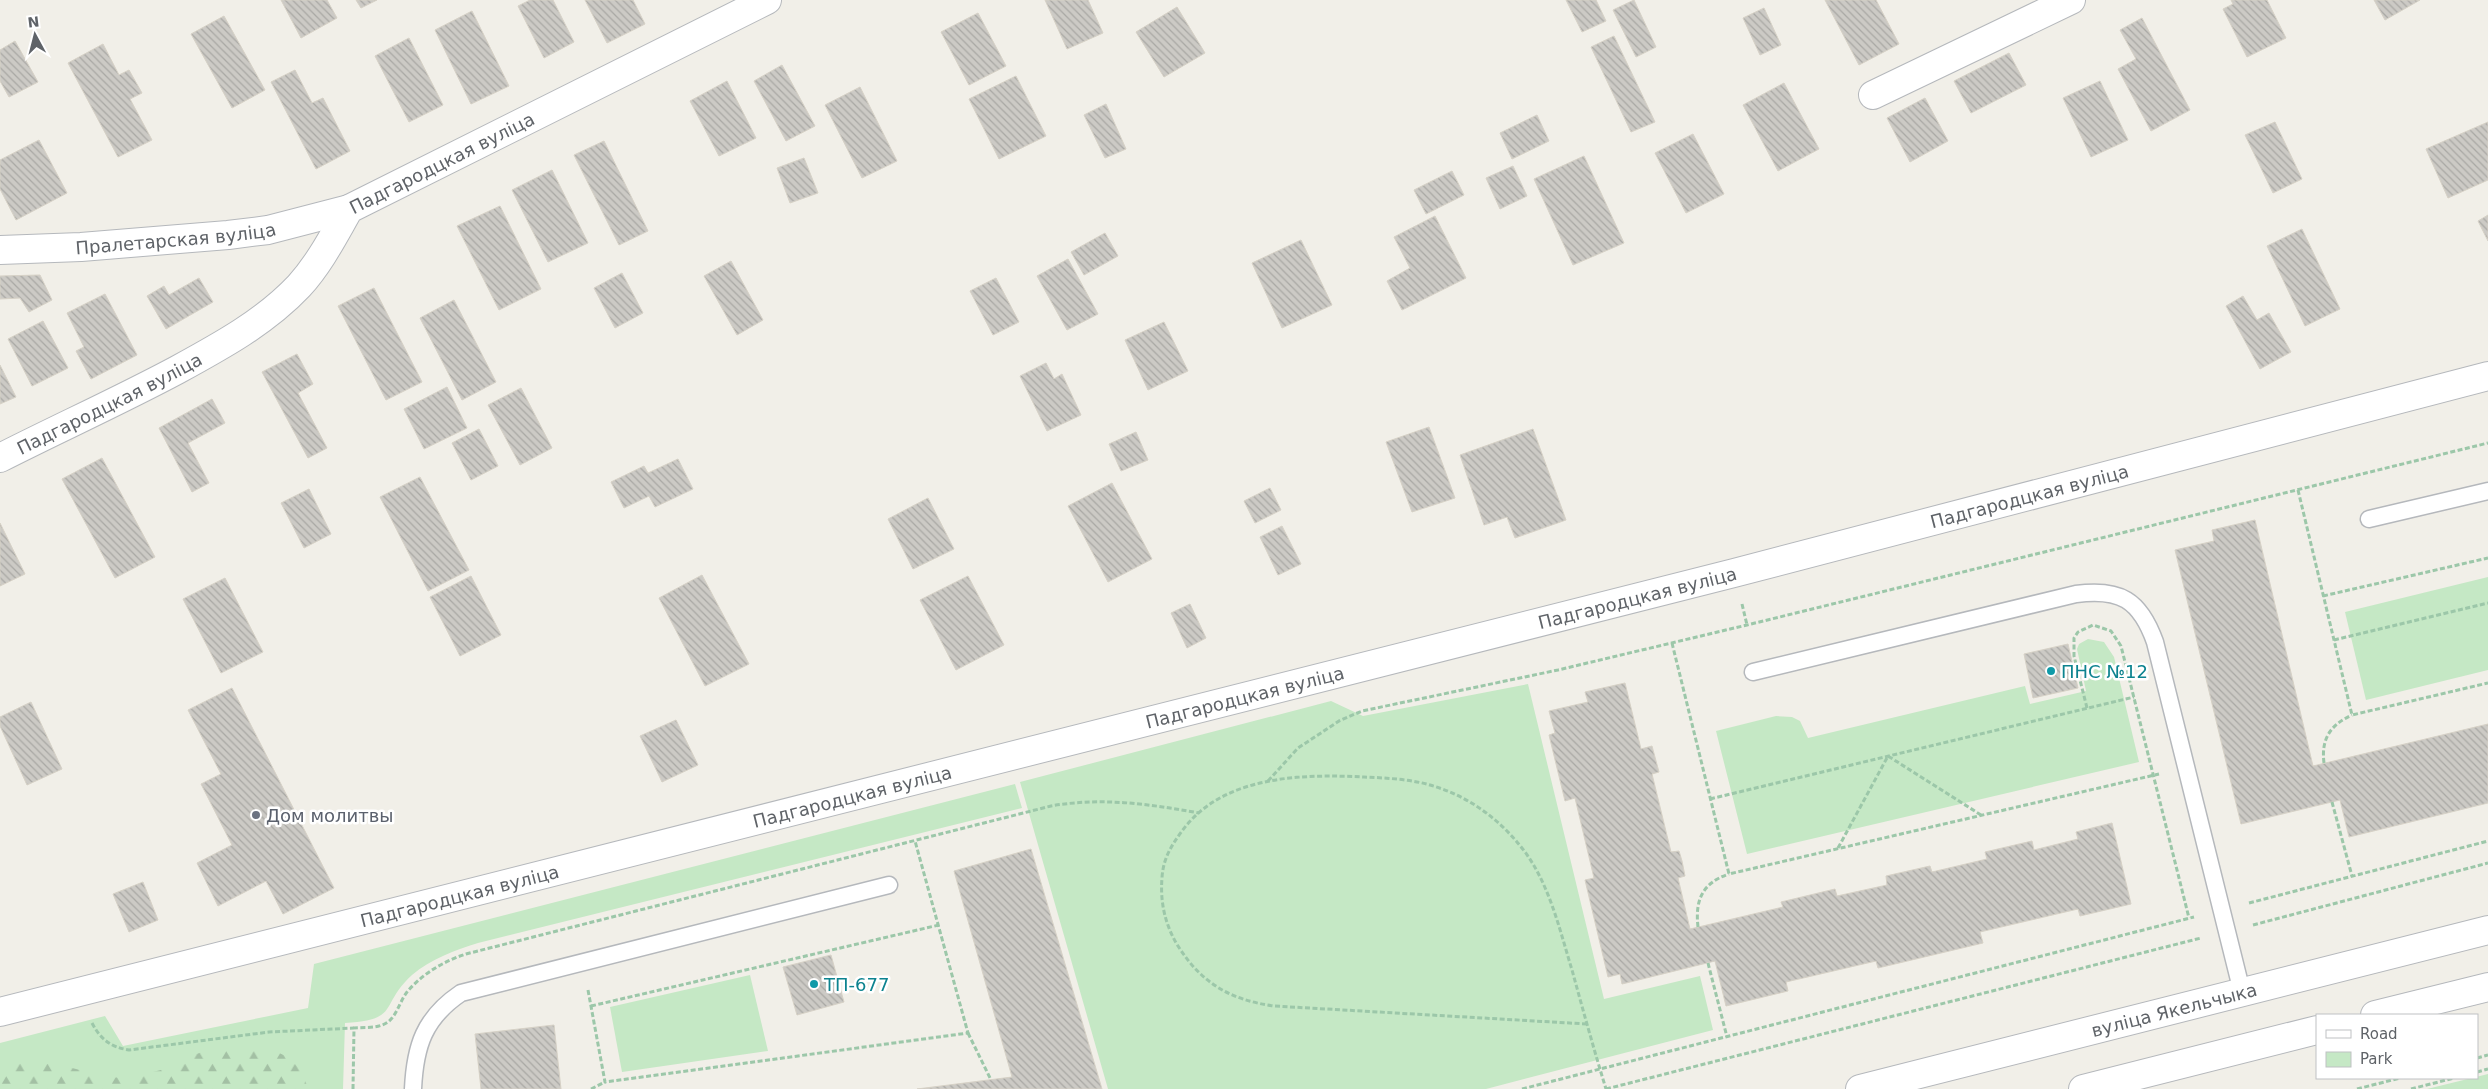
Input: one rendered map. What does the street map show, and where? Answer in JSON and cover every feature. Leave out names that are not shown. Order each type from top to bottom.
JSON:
[{"type":"street","name":"Падгародцкая вуліца","points":[[0,458],[160,379],[258,322],[299,286],[349,209],[767,0]]},
{"type":"street","points":[[1873,95],[2071,0]]},
{"type":"street","name":"Пралетарская вуліца","points":[[0,250],[81,247],[228,235],[268,230],[349,209]]},
{"type":"street","name":"Падгародцкая вуліца","points":[[0,1012],[1734,573],[2488,376]]},
{"type":"street","name":"вуліца Якельчыка","points":[[1860,1089],[2488,930]]},
{"type":"street","points":[[2379,1014],[2488,987]]},
{"type":"street","points":[[2083,1089],[2316,1030]]},
{"type":"lane","points":[[2369,519],[2488,491]]},
{"type":"lane","points":[[1753,672],[2076,594],[2095,591],[2113,593],[2128,599],[2140,611],[2150,626],[2242,992]]},
{"type":"lane","points":[[413,1089],[414,1067],[420,1042],[430,1021],[445,1004],[461,993],[481,986],[889,885]]},
{"type":"path","points":[[1268,781],[1298,748],[1332,725],[1362,711],[1672,643],[2488,443]]},
{"type":"path","points":[[2298,490],[2352,715]]},
{"type":"path","points":[[2323,596],[2488,558]]},
{"type":"path","points":[[2334,640],[2488,603]]},
{"type":"path","points":[[2087,708],[2073,646],[2078,632],[2093,625],[2111,631],[2121,646],[2189,918]]},
{"type":"path","points":[[1672,643],[1729,874]]},
{"type":"path","points":[[2324,763],[2324,743],[2328,733],[2333,726],[2352,715],[2488,683]]},
{"type":"path","points":[[1710,799],[2134,697]]},
{"type":"path","points":[[1888,756],[1981,815]]},
{"type":"path","points":[[1838,848],[1888,756]]},
{"type":"path","points":[[1698,927],[1698,904],[1701,893],[1708,884],[1729,874],[2187,768]]},
{"type":"path","points":[[1587,1024],[1274,1006],[1249,1003],[1227,994],[1202,977],[1184,956],[1172,937],[1164,915],[1161,892],[1163,868],[1170,847],[1187,824],[1211,803],[1237,790],[1268,781],[1306,776],[1389,779],[1429,785],[1468,800],[1498,821],[1526,853],[1545,887],[1559,927],[1606,1089],[2228,932],[2488,862]]},
{"type":"path","points":[[77,991],[101,1037],[114,1047],[129,1050],[269,1032],[376,1027],[388,1022],[407,992],[417,982],[439,966],[466,954],[1051,806],[1078,801],[1141,802],[1199,813]]},
{"type":"path","points":[[2332,802],[2352,876]]},
{"type":"path","points":[[916,841],[968,1034],[992,1080]]},
{"type":"path","points":[[1522,1089],[2488,841]]},
{"type":"path","points":[[591,1006],[939,925]]},
{"type":"path","points":[[582,961],[605,1082]]},
{"type":"path","points":[[1708,963],[1727,1037]]},
{"type":"path","points":[[353,1089],[354,1028]]},
{"type":"path","points":[[591,1089],[605,1082],[968,1034]]},
{"type":"path","points":[[2358,1089],[2396,1079]]},
{"type":"path","points":[[2411,1089],[2450,1079]]},
{"type":"green space","points":[[2488,577],[2488,670],[2366,700],[2345,612]]},
{"type":"green space","points":[[2088,639],[2104,642],[2114,657],[2139,762],[1747,854],[1716,731],[1776,716],[1792,717],[1800,721],[1808,738],[2025,686],[2030,704],[2086,691],[2077,649],[2079,644]]},
{"type":"green space","points":[[1528,684],[1604,999],[1700,976],[1713,1030],[1486,1089],[1108,1089],[1020,782],[1331,701],[1363,716]]},
{"type":"green space","points":[[1015,784],[1022,808],[478,943],[444,956],[427,964],[412,975],[382,1014],[363,1021],[345,1023],[343,1089],[0,1089],[0,1043],[105,1016],[123,1046],[308,1008],[314,964]]},
{"type":"green space","points":[[750,975],[768,1051],[622,1072],[610,1007]]},
{"type":"green space","points":[[230,1048],[268,1050],[288,1058],[303,1075],[308,1089],[0,1089],[0,1059],[60,1065],[108,1077],[128,1078],[165,1069],[185,1058],[208,1050]]},
{"type":"green space","points":[[2488,1074],[2488,1089],[2427,1089],[2468,1079],[2478,1079],[2478,1076]]},
{"type":"building","points":[[281,0],[327,0],[337,18],[301,38]]},
{"type":"building","points":[[356,0],[377,0],[361,8]]},
{"type":"building","points":[[530,0],[553,0],[574,42],[544,58],[518,6]]},
{"type":"building","points":[[585,0],[633,0],[645,24],[607,43]]},
{"type":"building","points":[[1045,0],[1088,0],[1103,33],[1067,49]]},
{"type":"building","points":[[1566,0],[1596,0],[1606,21],[1582,32]]},
{"type":"building","points":[[1634,0],[1656,47],[1636,57],[1613,10]]},
{"type":"building","points":[[1825,0],[1876,0],[1899,44],[1859,65]]},
{"type":"building","points":[[2231,0],[2267,0],[2286,38],[2247,57],[2223,9],[2233,4]]},
{"type":"building","points":[[2374,0],[2420,0],[2385,20]]},
{"type":"building","points":[[1177,7],[1205,53],[1164,77],[1136,32]]},
{"type":"building","points":[[1764,8],[1781,45],[1760,55],[1743,18]]},
{"type":"building","points":[[472,11],[509,86],[471,104],[435,30]]},
{"type":"building","points":[[978,13],[1006,66],[969,85],[941,32]]},
{"type":"building","points":[[224,16],[265,90],[232,108],[191,34]]},
{"type":"building","points":[[2142,18],[2190,110],[2151,131],[2118,69],[2136,59],[2120,30]]},
{"type":"building","points":[[1614,36],[1655,122],[1631,132],[1591,47]]},
{"type":"building","points":[[409,38],[443,105],[409,122],[375,56]]},
{"type":"building","points":[[15,41],[38,82],[9,97],[0,81],[0,50]]},
{"type":"building","points":[[103,44],[119,75],[129,70],[142,93],[130,99],[152,140],[118,157],[68,63]]},
{"type":"building","points":[[2009,53],[2026,85],[1971,113],[1954,81]]},
{"type":"building","points":[[782,65],[815,126],[786,141],[754,81]]},
{"type":"building","points":[[295,70],[312,103],[323,98],[350,151],[316,169],[271,82]]},
{"type":"building","points":[[1016,76],[1046,136],[999,159],[969,99]]},
{"type":"building","points":[[727,81],[756,138],[719,156],[690,101]]},
{"type":"building","points":[[2100,81],[2128,140],[2091,157],[2063,98]]},
{"type":"building","points":[[1784,83],[1819,149],[1778,171],[1743,105]]},
{"type":"building","points":[[860,87],[897,161],[862,178],[825,105]]},
{"type":"building","points":[[1925,98],[1948,141],[1910,162],[1887,118]]},
{"type":"building","points":[[1106,104],[1126,149],[1105,158],[1084,115]]},
{"type":"building","points":[[1537,115],[1549,141],[1512,159],[1500,133]]},
{"type":"building","points":[[2275,122],[2302,179],[2273,193],[2245,135]]},
{"type":"building","points":[[2488,122],[2488,180],[2448,198],[2426,149]]},
{"type":"building","points":[[1693,134],[1724,194],[1686,213],[1655,153]]},
{"type":"building","points":[[39,140],[67,193],[16,220],[0,189],[0,160]]},
{"type":"building","points":[[604,141],[648,231],[619,245],[574,155]]},
{"type":"building","points":[[1584,156],[1624,243],[1573,265],[1534,179]]},
{"type":"building","points":[[804,158],[818,193],[790,203],[777,168]]},
{"type":"building","points":[[1513,166],[1527,196],[1500,209],[1486,178]]},
{"type":"building","points":[[552,170],[588,243],[548,262],[512,190]]},
{"type":"building","points":[[1452,171],[1464,195],[1426,214],[1414,190]]},
{"type":"building","points":[[500,206],[541,289],[499,310],[457,226]]},
{"type":"building","points":[[2488,215],[2488,241],[2478,221]]},
{"type":"building","points":[[1435,216],[1466,278],[1402,310],[1387,281],[1410,268],[1394,237]]},
{"type":"building","points":[[2302,229],[2340,309],[2305,326],[2267,246]]},
{"type":"building","points":[[1105,233],[1118,256],[1084,275],[1071,252]]},
{"type":"building","points":[[1301,240],[1332,305],[1282,328],[1252,263]]},
{"type":"building","points":[[1068,259],[1098,314],[1067,330],[1037,276]]},
{"type":"building","points":[[731,261],[763,320],[737,335],[704,276]]},
{"type":"building","points":[[622,273],[643,313],[615,328],[594,288]]},
{"type":"building","points":[[40,275],[52,300],[29,312],[20,298],[0,299],[0,276]]},
{"type":"building","points":[[199,278],[213,302],[166,329],[147,296],[164,286],[169,295]]},
{"type":"building","points":[[996,278],[1019,322],[993,335],[970,291]]},
{"type":"building","points":[[374,288],[422,382],[386,400],[338,306]]},
{"type":"building","points":[[105,294],[137,355],[91,379],[76,351],[84,347],[67,313]]},
{"type":"building","points":[[2243,296],[2257,320],[2269,313],[2291,352],[2260,369],[2226,306]]},
{"type":"building","points":[[454,300],[496,382],[462,400],[420,318]]},
{"type":"building","points":[[43,321],[68,368],[32,386],[8,339]]},
{"type":"building","points":[[1164,322],[1188,371],[1148,390],[1125,340]]},
{"type":"building","points":[[297,354],[313,384],[298,393],[327,448],[308,458],[262,372]]},
{"type":"building","points":[[1046,363],[1054,379],[1062,374],[1081,415],[1047,431],[1020,376]]},
{"type":"building","points":[[0,365],[16,397],[0,404]]},
{"type":"building","points":[[447,387],[467,428],[424,449],[404,409]]},
{"type":"building","points":[[521,388],[552,448],[520,465],[488,405]]},
{"type":"building","points":[[212,399],[225,423],[188,443],[209,483],[192,492],[159,428]]},
{"type":"building","points":[[1429,427],[1455,498],[1412,512],[1386,442]]},
{"type":"building","points":[[479,429],[498,466],[471,480],[452,443]]},
{"type":"building","points":[[1533,429],[1566,520],[1515,538],[1507,517],[1484,525],[1460,455]]},
{"type":"building","points":[[1136,432],[1148,460],[1121,471],[1109,444]]},
{"type":"building","points":[[102,458],[155,557],[115,578],[62,479]]},
{"type":"building","points":[[678,459],[693,489],[655,507],[649,496],[624,508],[611,482],[644,466],[648,473]]},
{"type":"building","points":[[420,477],[469,570],[428,591],[380,497]]},
{"type":"building","points":[[1112,483],[1152,559],[1108,582],[1068,506]]},
{"type":"building","points":[[1270,488],[1281,510],[1255,523],[1244,501]]},
{"type":"building","points":[[309,489],[331,534],[304,548],[281,503]]},
{"type":"building","points":[[928,498],[954,549],[913,569],[888,519]]},
{"type":"building","points":[[2255,520],[2313,766],[2488,724],[2488,803],[2349,837],[2340,800],[2241,824],[2175,550],[2214,541],[2212,530]]},
{"type":"building","points":[[0,523],[25,574],[0,586]]},
{"type":"building","points":[[1282,526],[1301,564],[1278,575],[1260,537]]},
{"type":"building","points":[[702,575],[749,664],[705,686],[659,598]]},
{"type":"building","points":[[471,576],[501,635],[460,656],[430,597]]},
{"type":"building","points":[[968,576],[1004,645],[956,670],[920,600]]},
{"type":"building","points":[[225,578],[263,652],[221,673],[183,599]]},
{"type":"building","points":[[1190,604],[1206,638],[1187,648],[1171,613]]},
{"type":"building","name":"ПНС №12","points":[[2068,644],[2078,688],[2033,698],[2024,654]]},
{"type":"building","points":[[1625,683],[1641,749],[1652,746],[1659,772],[1652,774],[1671,852],[1679,851],[1682,861],[1685,876],[1678,878],[1690,929],[1783,907],[1781,902],[1835,889],[1837,896],[1887,885],[1886,876],[1930,866],[1932,872],[1987,859],[1985,852],[2032,841],[2034,850],[2078,839],[2076,832],[2112,823],[2131,904],[2080,916],[2078,909],[1980,932],[1983,943],[1878,968],[1876,961],[1786,982],[1788,991],[1726,1006],[1715,961],[1622,984],[1620,974],[1608,977],[1585,880],[1594,878],[1575,798],[1565,801],[1549,735],[1555,733],[1549,711],[1588,702],[1585,692]]},
{"type":"building","name":"Дом молитвы","points":[[232,688],[334,888],[283,914],[266,881],[218,906],[197,863],[232,845],[201,784],[221,774],[188,710]]},
{"type":"building","points":[[31,702],[62,769],[27,785],[0,726],[0,717]]},
{"type":"building","points":[[676,720],[698,765],[662,782],[640,736]]},
{"type":"building","points":[[1031,849],[1102,1089],[917,1089],[1012,1077],[954,871]]},
{"type":"building","points":[[143,882],[158,920],[129,932],[113,894]]},
{"type":"building","name":"ТП-677","points":[[831,955],[844,1002],[797,1015],[783,967]]},
{"type":"building","points":[[554,1025],[561,1089],[481,1089],[475,1034]]},
{"type":"place","name":"ПНС №12","points":[[2051,671]]},
{"type":"place","name":"Дом молитвы","points":[[256,815]]},
{"type":"place","name":"ТП-677","points":[[814,984]]}]
